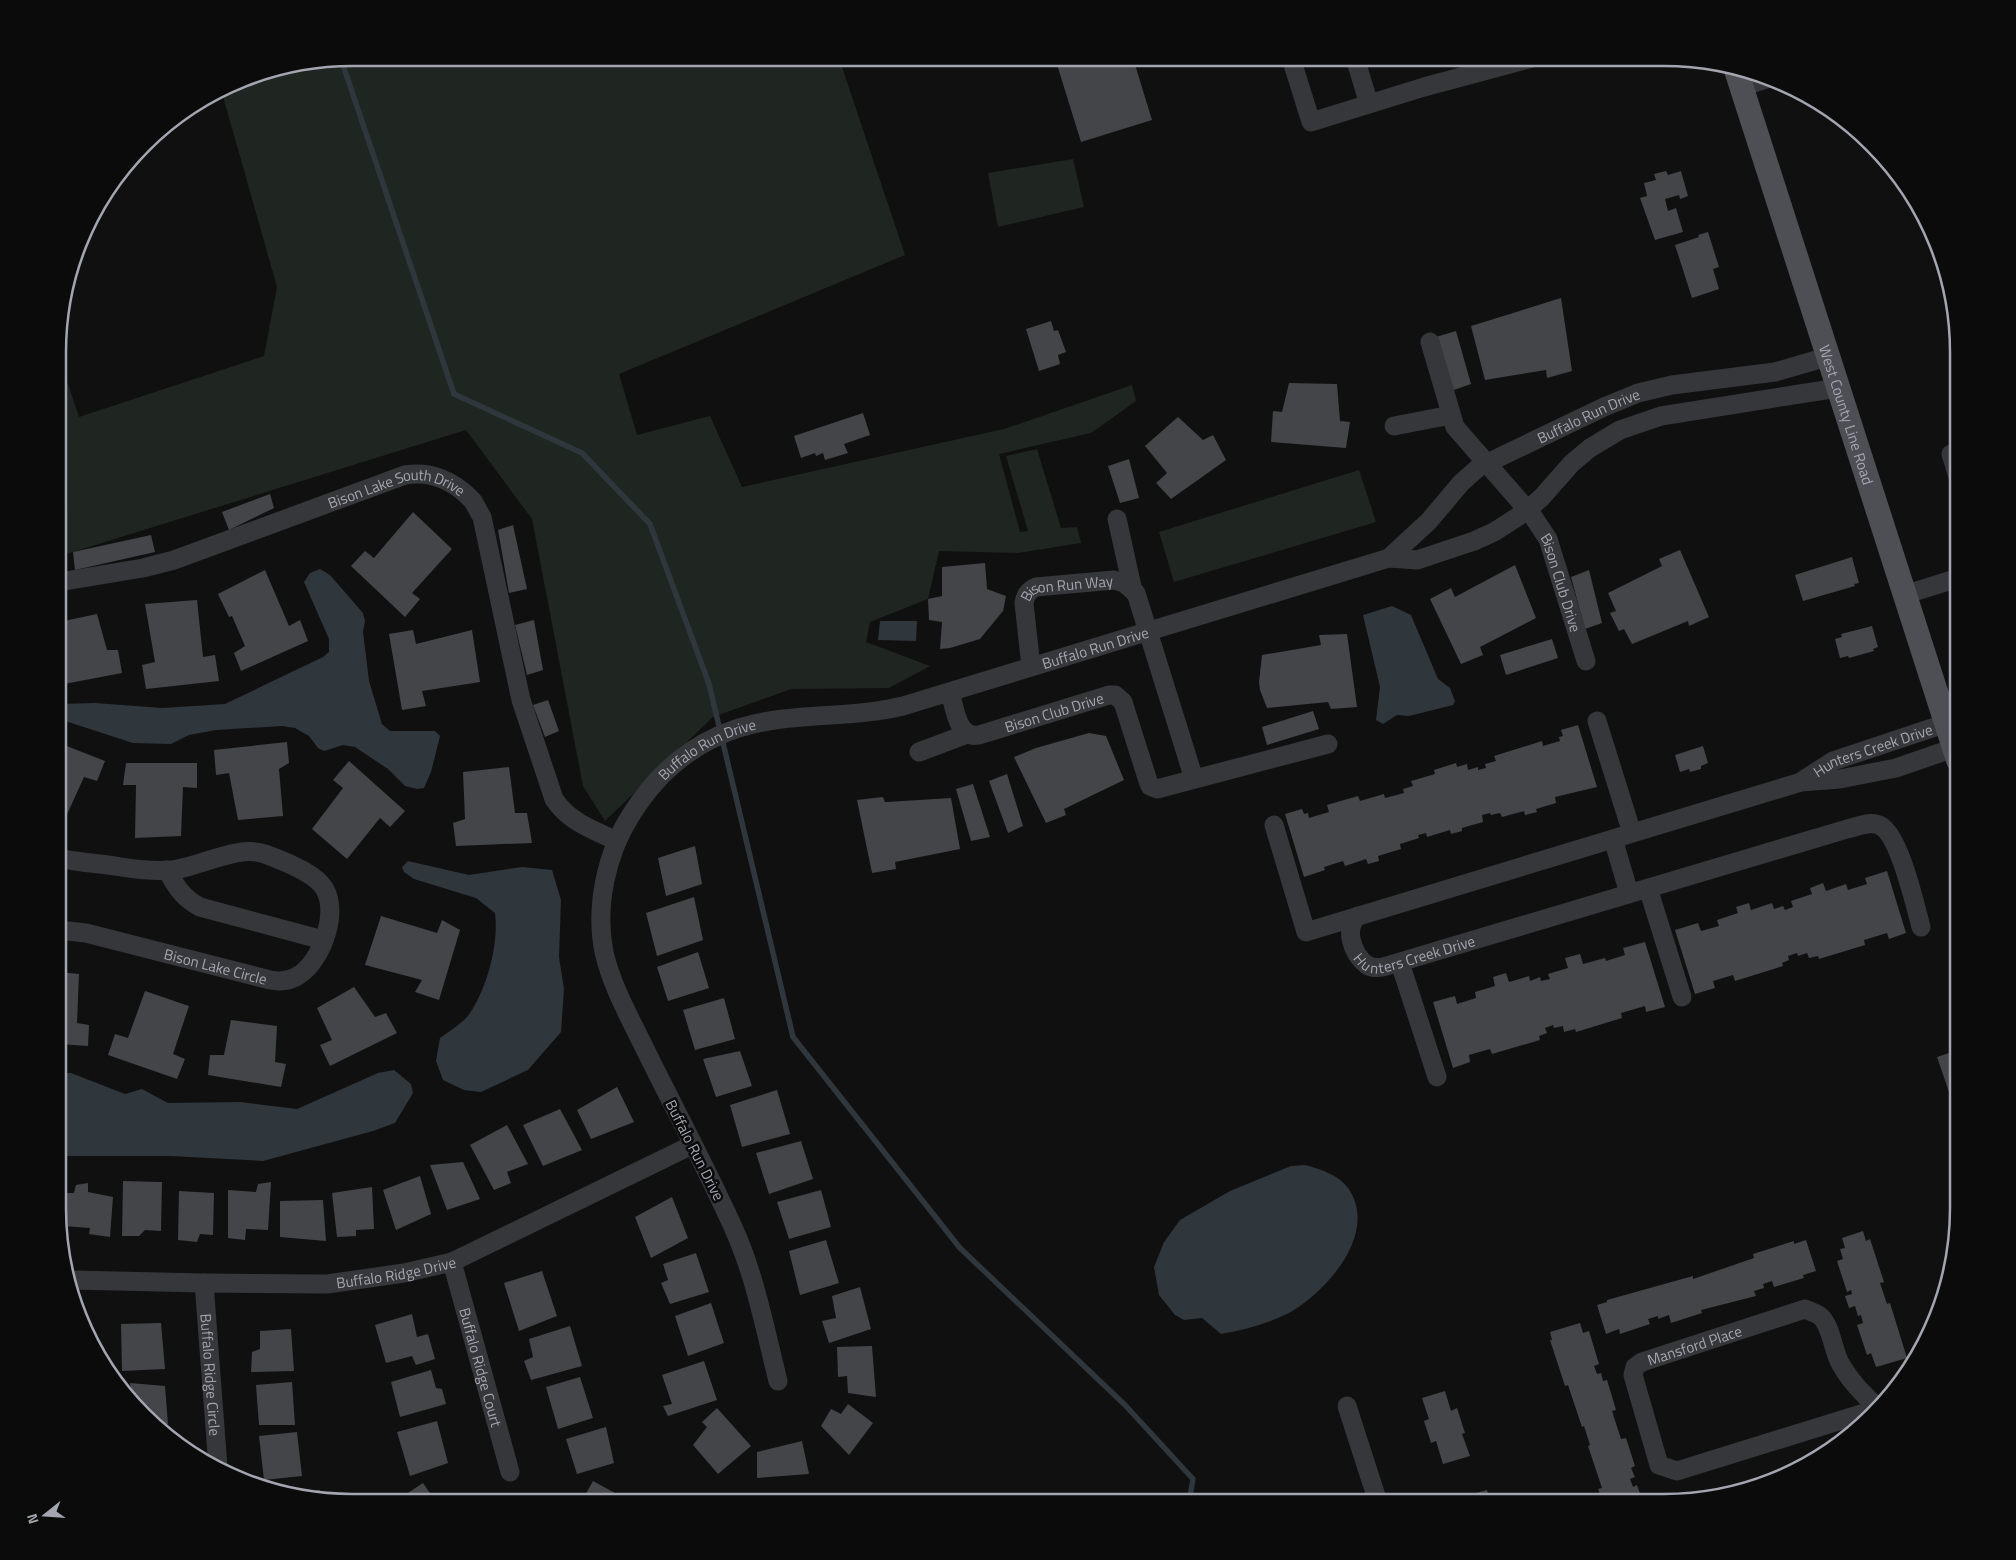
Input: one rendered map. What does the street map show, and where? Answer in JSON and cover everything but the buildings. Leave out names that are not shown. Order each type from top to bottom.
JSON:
[{"type":"main road","name":"West County Line Road","points":[[1739,79],[1950,735]]},
{"type":"street","points":[[1294,66],[1311,122],[1504,66]]},
{"type":"street","points":[[1357,66],[1369,104]]},
{"type":"street","name":"Bison Club Drive","points":[[1430,342],[1455,427],[1528,510],[1548,539],[1586,661]]},
{"type":"street","name":"Buffalo Run Drive","points":[[1389,558],[1429,521],[1467,477],[1485,463],[1638,392],[1672,385],[1775,372],[1828,357]]},
{"type":"street","name":"Buffalo Run Drive","points":[[778,1381],[744,1253],[722,1202],[618,995],[604,952],[601,926],[602,902],[605,879],[617,841],[637,804],[660,776],[696,748],[726,732],[779,719],[888,710],[1389,558],[1417,560],[1474,541],[1502,528],[1528,510],[1572,463],[1590,448],[1620,430],[1661,416],[1838,388]]},
{"type":"street","points":[[1394,426],[1452,415]]},
{"type":"street","name":"Bison Lake South Drive","points":[[66,581],[144,568],[174,560],[398,476],[418,474],[444,479],[473,501],[482,517],[521,700],[554,799],[560,808],[580,824],[617,841]]},
{"type":"street","points":[[1117,519],[1134,591]]},
{"type":"street","name":"Bison Run Way","points":[[1031,667],[1024,603],[1030,590],[1036,587],[1114,580],[1124,583],[1134,591],[1148,630],[1194,779]]},
{"type":"street","points":[[1904,595],[1950,581]]},
{"type":"street","points":[[918,752],[967,734],[959,723],[950,692]]},
{"type":"street","name":"Bison Club Drive","points":[[967,734],[979,735],[1109,695],[1115,695],[1123,702],[1150,786],[1160,788],[1328,744]]},
{"type":"street","points":[[1597,721],[1632,833]]},
{"type":"street","name":"Hunters Creek Drive","points":[[1800,782],[1833,761],[1946,723]]},
{"type":"street","name":"Hunters Creek Drive","points":[[1922,927],[1898,850],[1887,832],[1881,826],[1873,824],[1846,830],[1629,893],[1400,963],[1377,968],[1361,960],[1350,932],[1352,923],[1358,916],[1800,782],[1840,779],[1950,755]]},
{"type":"street","points":[[1274,825],[1306,932],[1358,916]]},
{"type":"street","points":[[1613,839],[1629,893]]},
{"type":"street","name":"Bison Lake Circle","points":[[66,931],[86,933],[275,981],[291,979],[300,975],[316,957],[329,926],[331,911],[327,893],[321,884],[311,876],[259,853],[238,853],[184,868],[167,870]]},
{"type":"street","points":[[66,859],[141,870],[167,870],[178,891],[200,907],[323,940]]},
{"type":"street","points":[[1648,888],[1682,997]]},
{"type":"street","points":[[1400,963],[1437,1077]]},
{"type":"street","name":"Buffalo Ridge Drive","points":[[76,1280],[327,1284],[404,1273],[452,1262],[692,1145]]},
{"type":"street","name":"Buffalo Ridge Court","points":[[452,1262],[510,1472]]},
{"type":"street","name":"Buffalo Ridge Circle","points":[[204,1283],[217,1460]]},
{"type":"street","name":"Mansford Place","points":[[1864,1412],[1677,1471],[1659,1465],[1633,1375],[1635,1366],[1642,1362],[1805,1309],[1821,1317],[1830,1334],[1838,1360],[1857,1389],[1872,1403]]},
{"type":"street","points":[[1347,1406],[1375,1494]]},
{"type":"shaded area","points":[[352,66],[842,66],[905,255],[619,374],[637,435],[710,416],[742,487],[1004,429],[1132,385],[1136,401],[1091,433],[999,454],[1020,532],[1028,531],[1006,456],[1037,449],[1061,528],[1077,527],[1081,543],[1018,553],[939,551],[928,599],[870,622],[866,642],[930,666],[889,688],[791,689],[713,717],[605,821],[583,786],[532,519],[466,430],[66,554],[66,379],[79,417],[264,356],[277,287],[223,97],[242,88],[260,81],[296,72]]},
{"type":"shaded area","points":[[1073,159],[1084,207],[998,227],[988,173]]},
{"type":"shaded area","points":[[1359,470],[1376,522],[1174,582],[1159,532]]},
{"type":"shaded area","points":[[320,569],[330,575],[363,613],[365,621],[363,632],[369,681],[382,724],[390,731],[435,731],[440,736],[431,772],[424,788],[417,789],[405,786],[388,769],[355,747],[343,745],[324,751],[318,748],[309,736],[295,728],[282,726],[216,730],[189,735],[171,744],[133,743],[66,721],[66,704],[95,703],[162,708],[225,704],[323,657],[329,652],[329,639],[304,582],[310,573]]},
{"type":"shaded area","points":[[1392,606],[1411,615],[1438,679],[1450,688],[1455,701],[1453,705],[1409,716],[1397,715],[1383,724],[1376,720],[1380,687],[1363,615]]},
{"type":"shaded area","points":[[880,621],[917,621],[916,641],[878,640]]},
{"type":"shaded area","points":[[408,861],[469,875],[522,867],[552,870],[561,900],[559,957],[564,989],[561,1032],[528,1070],[481,1092],[464,1090],[443,1080],[436,1061],[440,1038],[467,1017],[482,991],[493,952],[496,925],[495,913],[476,898],[414,879],[404,872],[402,867]]},
{"type":"shaded area","points":[[394,1070],[411,1084],[413,1093],[395,1123],[373,1131],[263,1161],[171,1156],[66,1156],[66,1073],[71,1073],[125,1094],[142,1089],[168,1103],[240,1102],[297,1109],[378,1073]]},
{"type":"shaded area","points":[[1305,1165],[1340,1179],[1348,1188],[1356,1206],[1357,1224],[1353,1242],[1344,1260],[1331,1277],[1302,1305],[1287,1314],[1263,1324],[1238,1331],[1221,1334],[1202,1318],[1184,1320],[1175,1315],[1159,1295],[1154,1267],[1164,1242],[1180,1220],[1230,1191],[1291,1166]]},
{"type":"waterway","points":[[344,66],[454,394],[582,453],[650,524],[709,684],[793,1037],[960,1248],[1125,1405],[1193,1479],[1190,1494]]}]
